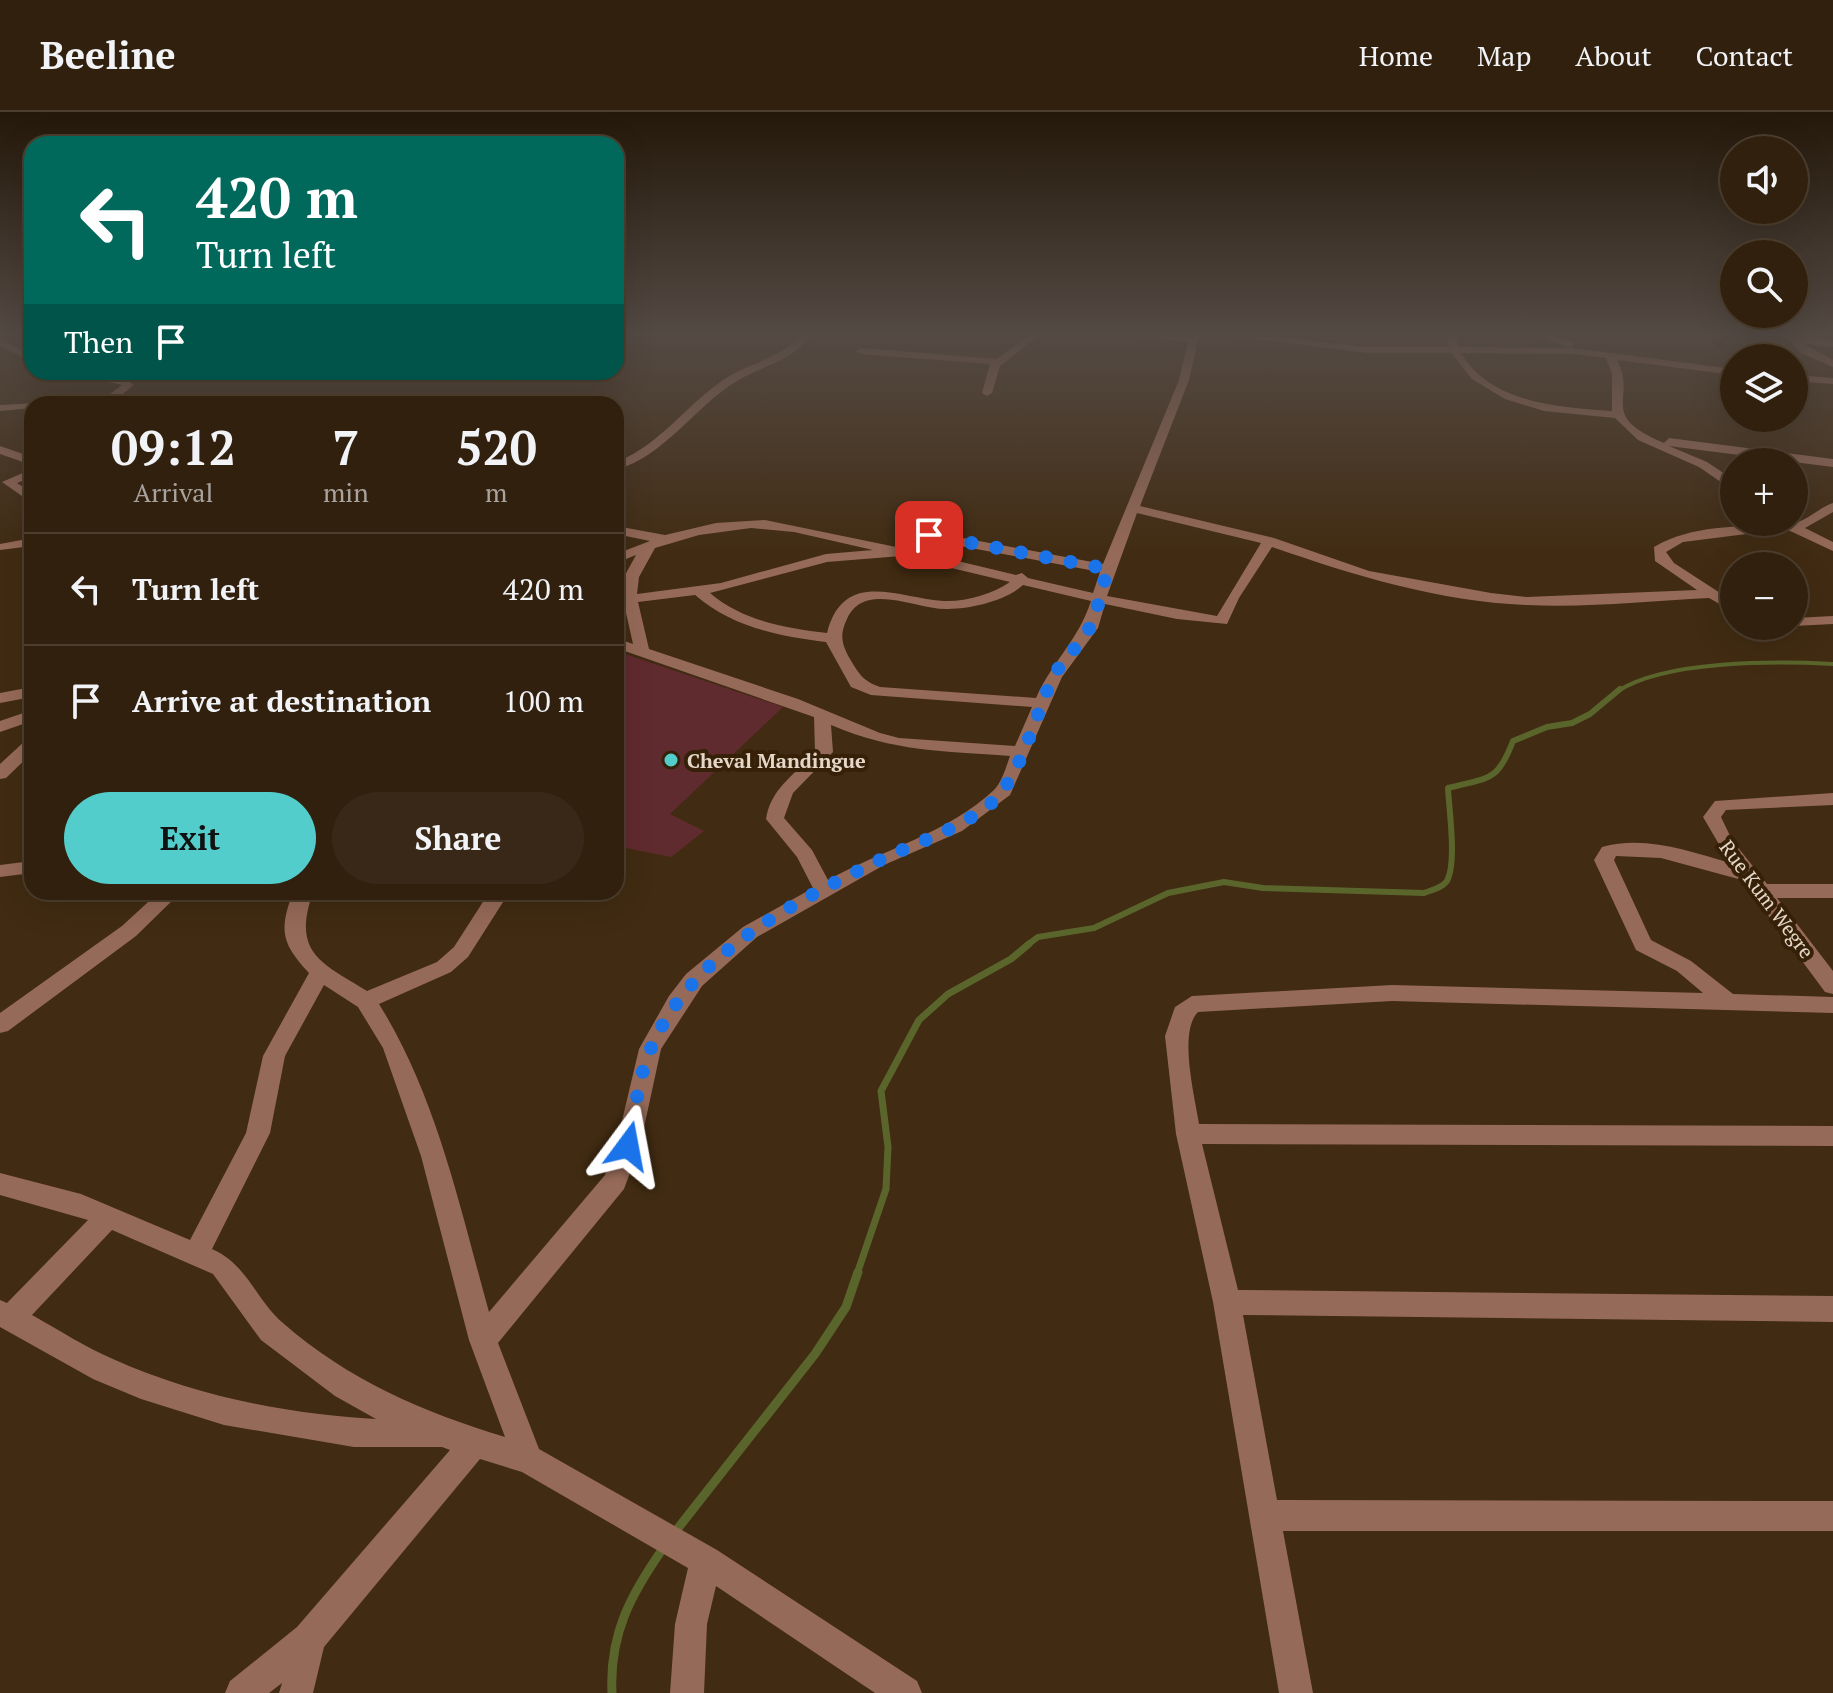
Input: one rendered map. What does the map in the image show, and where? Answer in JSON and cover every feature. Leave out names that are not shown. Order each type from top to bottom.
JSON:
[{"type":"street","points":[[624,463],[638,457],[691,409]]},
{"type":"street","points":[[483,1340],[615,1181],[628,1146],[650,1049],[677,1002],[694,980],[750,932],[877,861],[955,827],[989,806],[1013,777],[1054,676],[1090,628],[1108,569],[1173,409]]},
{"type":"street","points":[[1567,409],[1619,415]]},
{"type":"street","points":[[1618,409],[1619,415],[1630,428],[1699,462],[1720,477]]},
{"type":"street","points":[[1649,439],[1833,463]]},
{"type":"street","points":[[0,450],[24,458]]},
{"type":"street","points":[[1808,517],[1833,507]]},
{"type":"street","points":[[1133,508],[1269,541],[1366,575],[1510,599],[1710,594]]},
{"type":"street","points":[[624,556],[667,540],[754,523],[908,551],[1019,582],[1222,621],[1232,598],[1269,541]]},
{"type":"street","points":[[624,532],[667,540]]},
{"type":"street","points":[[1720,533],[1679,538],[1659,550],[1660,558],[1720,600]]},
{"type":"street","points":[[624,599],[722,587],[826,558],[908,551],[920,537],[929,535],[1108,569]]},
{"type":"street","points":[[1808,535],[1833,547]]},
{"type":"street","points":[[1,546],[24,543]]},
{"type":"street","points":[[624,593],[629,577],[649,546]]},
{"type":"street","points":[[1032,555],[1019,582],[996,595],[960,604],[945,605],[893,596],[858,597],[844,607],[833,638],[857,684],[864,689],[939,699],[1043,703]]},
{"type":"street","points":[[698,590],[724,611],[760,627],[833,638]]},
{"type":"street","points":[[624,601],[636,616],[642,652]]},
{"type":"street","points":[[1808,621],[1833,620]]},
{"type":"street","points":[[624,646],[792,702],[850,729],[899,743],[1021,752]]},
{"type":"street","points":[[1,694],[24,693]]},
{"type":"street","points":[[822,716],[824,752],[788,785],[776,807],[775,819],[813,865],[824,890]]},
{"type":"street","points":[[0,727],[24,718]]},
{"type":"street","points":[[0,774],[24,752]]},
{"type":"street","name":"Rue Kum Wegre","points":[[1833,799],[1737,803],[1714,810],[1714,827],[1833,986]]},
{"type":"street","points":[[1728,1002],[1691,971],[1643,945],[1604,860],[1609,851],[1629,848],[1655,850],[1755,883],[1833,891]]},
{"type":"street","points":[[0,871],[24,868]]},
{"type":"street","points":[[0,1025],[129,931],[162,900]]},
{"type":"street","points":[[300,900],[293,920],[294,937],[303,954],[320,972],[366,1001],[394,1047],[429,1143],[483,1340],[528,1459]]},
{"type":"street","points":[[366,1001],[444,967],[461,952],[494,900]]},
{"type":"street","points":[[197,1253],[249,1158],[258,1133],[274,1056],[320,972]]},
{"type":"street","points":[[1296,1693],[1227,1302],[1188,1134],[1176,1036],[1183,1013],[1192,1004],[1392,993],[1833,1005]]},
{"type":"street","points":[[1188,1134],[1833,1136]]},
{"type":"street","points":[[0,1184],[81,1205],[222,1266],[271,1331],[303,1358],[385,1408],[460,1439],[528,1459],[706,1561],[905,1693]]},
{"type":"street","points":[[109,1216],[5,1315],[99,1367],[144,1386],[260,1418],[335,1431],[460,1439]]},
{"type":"street","points":[[1227,1302],[1833,1309]]},
{"type":"street","points":[[242,1693],[309,1639],[460,1439]]},
{"type":"street","points":[[1263,1515],[1833,1516]]},
{"type":"street","points":[[687,1693],[691,1624],[706,1561]]},
{"type":"street","points":[[296,1693],[309,1639]]},
{"type":"shaded area","name":"Cheval Mandingue","points":[[624,654],[783,707],[670,814],[704,831],[671,857],[624,848]]},
{"type":"waterway","points":[[1618,691],[1664,673],[1692,668],[1753,663],[1833,664]]},
{"type":"waterway","points":[[1026,946],[1038,937],[1094,928],[1168,893],[1224,882],[1263,888],[1424,893],[1437,888],[1447,881],[1452,862],[1448,788],[1490,776],[1502,765],[1513,741],[1547,727],[1572,723],[1590,714],[1620,689]]},
{"type":"waterway","points":[[857,1274],[886,1189],[888,1147],[881,1091],[919,1020],[948,994],[1011,959],[1029,944]]},
{"type":"waterway","points":[[675,1532],[815,1354],[846,1307],[858,1272]]},
{"type":"waterway","points":[[612,1693],[614,1652],[624,1616],[664,1547]]},
{"type":"place","name":"Cheval Mandingue","points":[[671,760]]},
{"type":"route","points":[[628,1146],[650,1049],[661,1026],[694,980],[750,932],[877,861],[955,827],[989,806],[1013,777],[1054,676],[1090,628],[1108,569],[929,535]]}]
